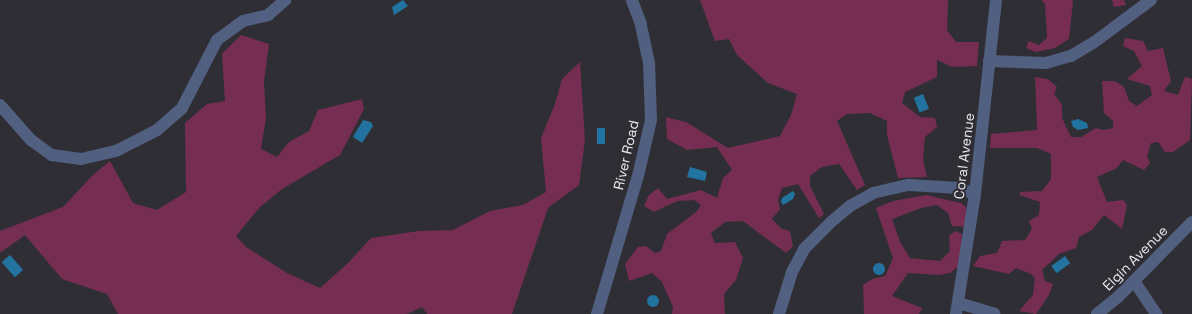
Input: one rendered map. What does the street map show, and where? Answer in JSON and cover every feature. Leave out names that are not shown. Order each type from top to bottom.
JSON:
[{"type":"street","points":[[0,105],[31,140],[52,155],[81,159],[116,151],[157,130],[182,108],[217,40],[243,21],[268,15],[285,0]]},
{"type":"street","name":"River Road","points":[[597,314],[639,172],[651,120],[649,63],[641,24],[632,0]]},
{"type":"street","name":"Coral Avenue","points":[[958,309],[975,194],[996,0]]},
{"type":"street","points":[[989,61],[1046,62],[1070,56],[1093,43],[1151,0]]},
{"type":"street","points":[[779,314],[792,272],[804,249],[831,222],[850,206],[873,193],[896,187],[921,185],[959,188],[975,194]]},
{"type":"street","name":"Elgin Avenue","points":[[1097,314],[1134,281],[1192,222]]},
{"type":"street","points":[[1134,281],[1156,314]]},
{"type":"street","points":[[958,309],[994,314]]},
{"type":"shaded area","points":[[700,0],[948,0],[947,30],[956,42],[979,42],[977,66],[952,67],[937,60],[937,77],[905,92],[902,103],[920,117],[935,118],[937,127],[925,137],[923,159],[927,177],[898,178],[887,135],[887,121],[870,113],[847,114],[837,121],[865,185],[857,190],[839,164],[822,167],[810,176],[810,186],[824,214],[819,218],[798,184],[782,188],[778,200],[780,209],[772,219],[782,229],[790,231],[793,246],[786,253],[743,221],[725,222],[711,233],[715,243],[735,242],[743,258],[736,280],[724,294],[725,314],[672,314],[673,307],[662,282],[652,273],[629,281],[625,264],[638,247],[646,246],[655,253],[661,251],[667,234],[696,212],[701,205],[694,200],[677,201],[654,212],[644,206],[649,195],[658,188],[667,199],[701,190],[717,198],[723,178],[732,170],[717,147],[687,150],[667,139],[666,117],[686,122],[728,148],[780,136],[791,115],[797,94],[768,83],[737,55],[729,39],[715,41]]},
{"type":"shaded area","points":[[1041,0],[1072,0],[1073,2],[1069,39],[1055,48],[1036,52],[1026,48],[1029,41],[1039,45],[1047,38],[1045,4]]},
{"type":"shaded area","points":[[1112,0],[1124,0],[1126,5],[1114,7]]},
{"type":"shaded area","points":[[241,35],[269,44],[264,82],[266,118],[261,149],[277,157],[289,142],[309,131],[318,110],[362,99],[364,109],[340,155],[282,189],[259,208],[236,236],[246,247],[287,273],[320,288],[348,263],[371,238],[419,231],[453,230],[490,211],[523,205],[546,192],[541,138],[555,104],[562,79],[580,62],[585,140],[579,185],[548,208],[512,314],[427,314],[422,307],[407,314],[118,314],[107,294],[62,279],[25,235],[0,253],[0,231],[63,207],[93,175],[110,161],[133,203],[157,210],[186,192],[185,123],[207,104],[225,101],[222,54]]},
{"type":"shaded area","points":[[1125,38],[1143,41],[1148,51],[1163,48],[1171,81],[1164,91],[1178,95],[1185,77],[1192,79],[1190,140],[1173,152],[1165,152],[1158,142],[1151,143],[1147,156],[1150,163],[1144,170],[1123,160],[1117,168],[1097,177],[1107,202],[1123,200],[1127,205],[1122,229],[1104,215],[1092,230],[1079,237],[1076,248],[1059,254],[1042,270],[1045,281],[1053,284],[1049,295],[1036,314],[1019,311],[1033,295],[1035,278],[1031,274],[1016,268],[1009,274],[973,266],[980,256],[997,253],[1002,241],[1025,240],[1032,229],[1029,221],[1039,215],[1040,202],[1020,195],[1020,192],[1042,191],[1051,179],[1051,154],[1037,148],[990,148],[991,134],[1037,130],[1035,77],[1048,79],[1057,87],[1054,94],[1062,105],[1062,118],[1071,137],[1081,137],[1096,128],[1103,130],[1113,128],[1113,121],[1104,113],[1102,81],[1115,81],[1124,87],[1129,101],[1137,106],[1152,95],[1150,86],[1127,79],[1142,66],[1134,51],[1123,46]]},
{"type":"shaded area","points":[[926,195],[961,203],[966,207],[967,219],[965,227],[952,226],[948,213],[937,205],[921,208],[892,219],[900,242],[910,258],[940,261],[950,251],[949,236],[955,231],[962,234],[960,265],[950,273],[939,275],[908,273],[892,296],[922,308],[919,314],[864,314],[863,285],[872,279],[885,276],[893,258],[876,208],[893,201]]},
{"type":"water","points":[[403,0],[408,6],[394,15],[392,7]]},
{"type":"water","points":[[923,94],[929,109],[920,113],[914,98]]},
{"type":"water","points":[[1078,119],[1087,123],[1088,128],[1078,130],[1073,127],[1071,121]]},
{"type":"water","points":[[363,120],[371,122],[373,126],[362,143],[353,137]]},
{"type":"water","points":[[597,128],[605,128],[605,144],[597,144]]},
{"type":"water","points":[[690,167],[707,172],[705,181],[687,177]]},
{"type":"water","points":[[793,191],[795,194],[793,199],[783,205],[781,202],[782,198]]},
{"type":"water","points":[[10,255],[23,270],[15,277],[2,262]]},
{"type":"water","points":[[1065,256],[1070,263],[1057,273],[1051,266]]},
{"type":"water","points":[[877,263],[881,263],[885,269],[881,275],[877,275],[873,271],[873,267]]},
{"type":"water","points":[[651,295],[655,295],[659,301],[655,307],[651,307],[647,303],[647,299]]}]
